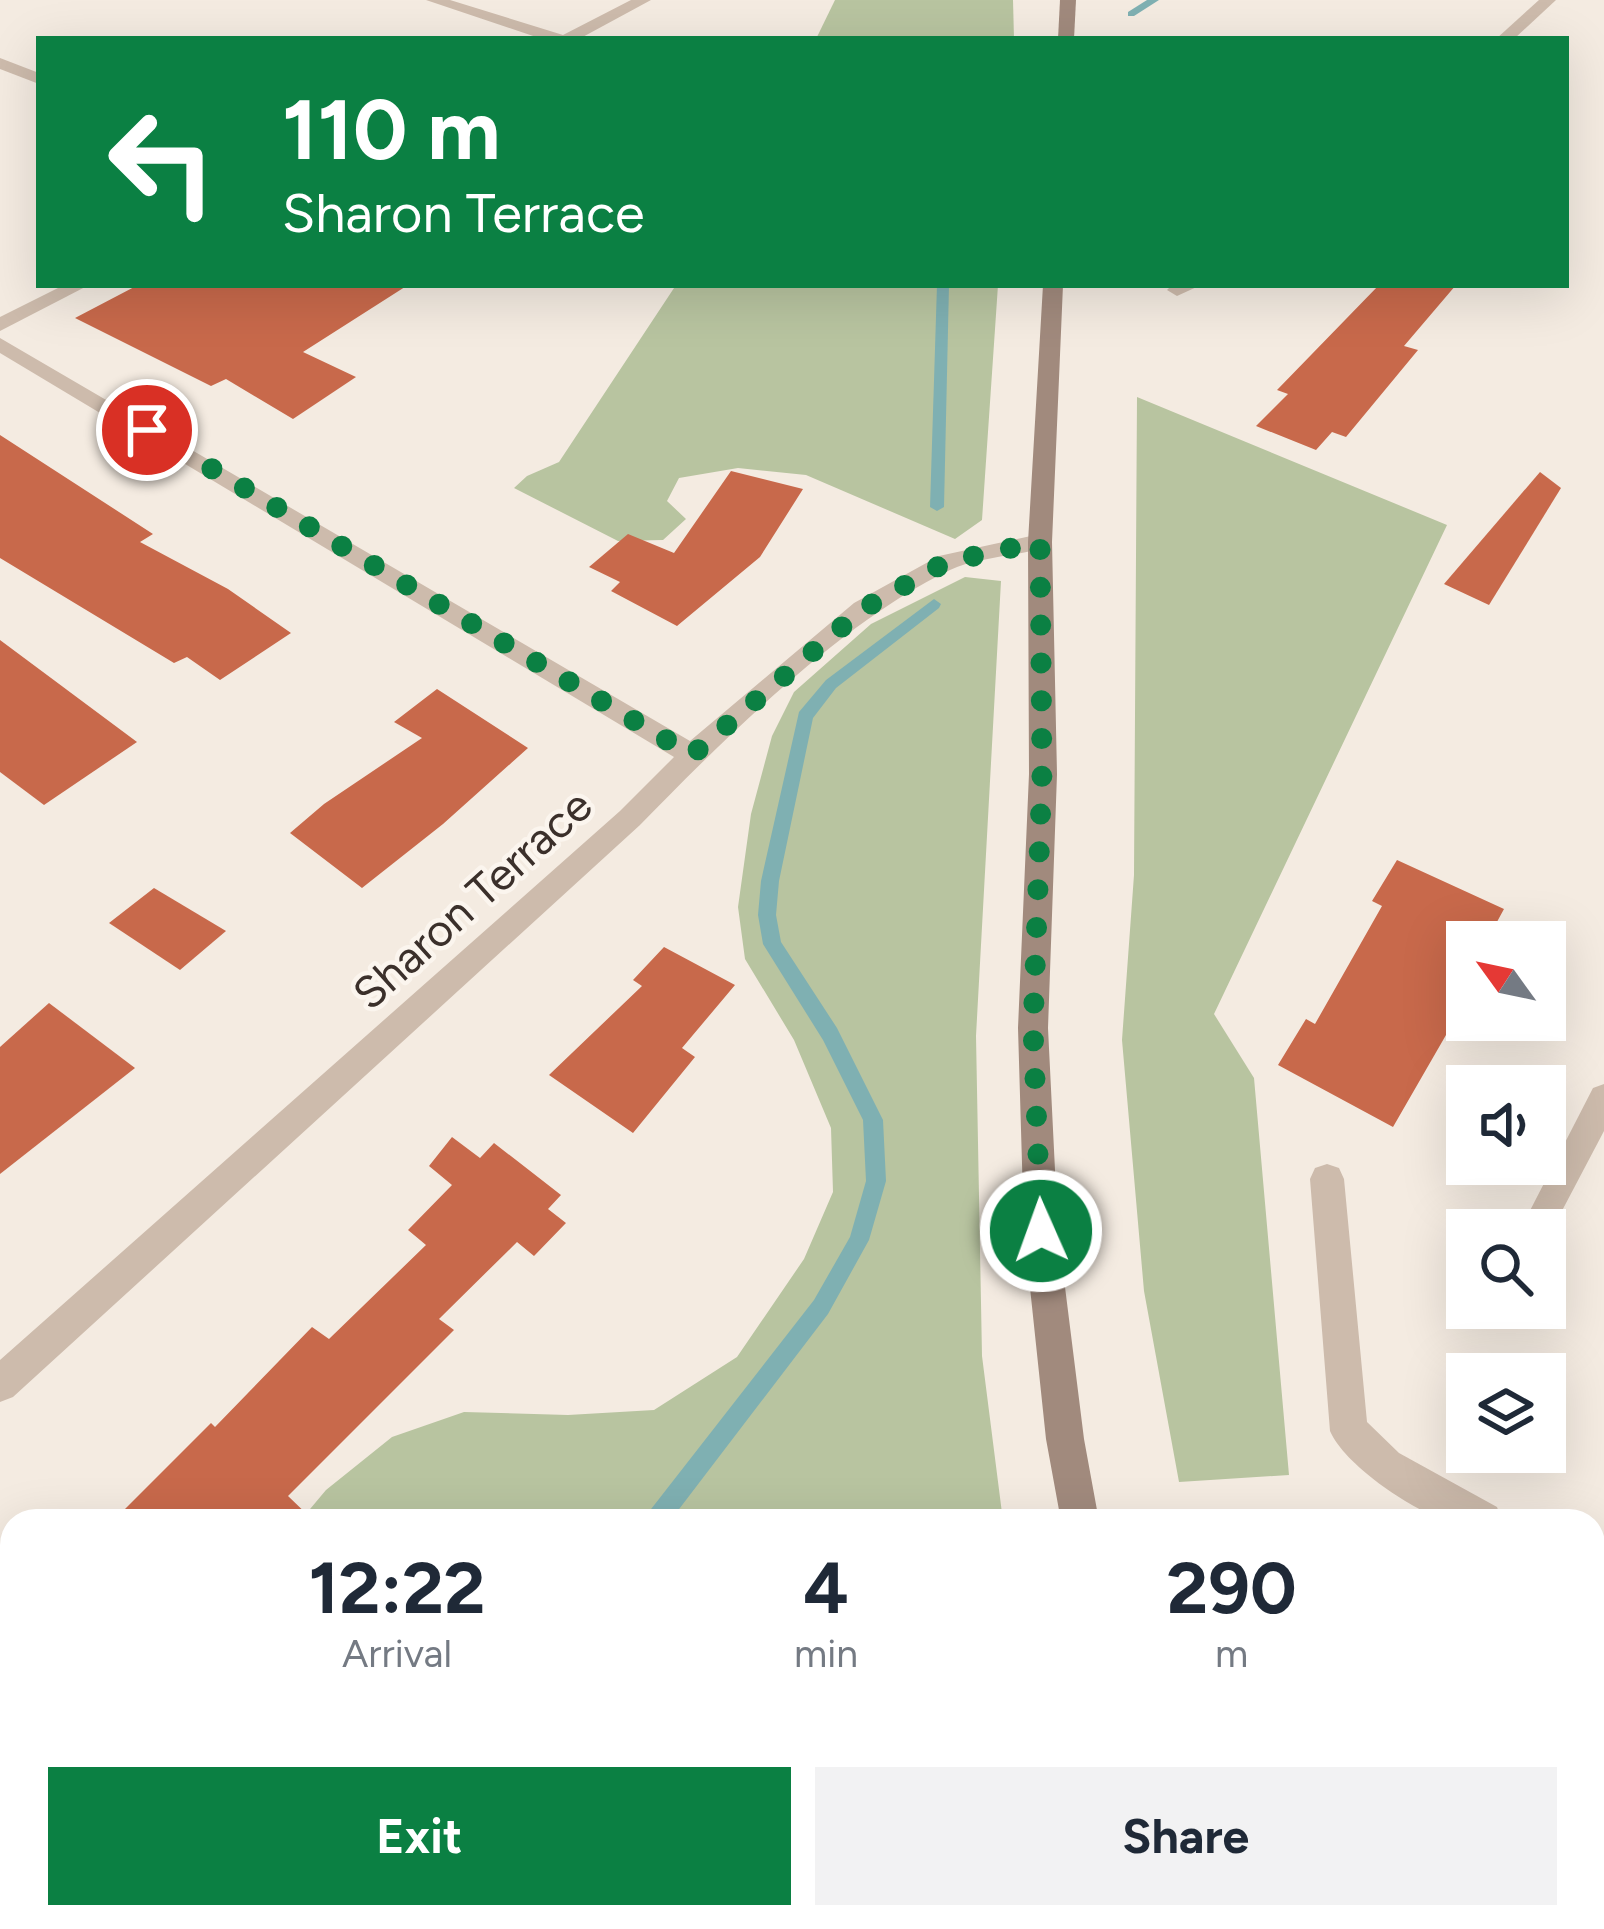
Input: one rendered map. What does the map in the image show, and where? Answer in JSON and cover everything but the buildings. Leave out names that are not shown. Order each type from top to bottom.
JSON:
[{"type":"main road","points":[[1066,36],[1068,0]]},
{"type":"main road","points":[[1053,288],[1040,542],[1042,774],[1033,1028],[1041,1231],[1078,1509]]},
{"type":"street","points":[[434,0],[553,36]]},
{"type":"street","points":[[569,36],[643,0]]},
{"type":"street","points":[[1507,36],[1548,0]]},
{"type":"street","points":[[0,63],[36,78]]},
{"type":"street","points":[[0,325],[73,288]]},
{"type":"street","points":[[0,344],[692,755]]},
{"type":"street","name":"Sharon Terrace","points":[[0,1384],[630,818],[692,755],[863,609],[946,562],[1040,542]]},
{"type":"street","points":[[1548,1209],[1604,1098]]},
{"type":"street","points":[[1327,1179],[1349,1431],[1386,1466],[1462,1509]]},
{"type":"green space","points":[[835,0],[1013,0],[1014,36],[817,36]]},
{"type":"green space","points":[[674,288],[998,288],[982,520],[955,539],[806,475],[738,468],[679,478],[667,501],[686,519],[663,540],[618,541],[514,488],[527,476],[559,462]]},
{"type":"green space","points":[[1137,397],[1447,525],[1214,1014],[1254,1078],[1289,1475],[1179,1482],[1144,1291],[1122,1040],[1134,875]]},
{"type":"green space","points":[[965,577],[1001,581],[976,1036],[982,1356],[1001,1509],[310,1509],[326,1490],[392,1437],[464,1412],[568,1415],[654,1410],[737,1357],[804,1259],[833,1192],[831,1128],[794,1040],[745,959],[738,907],[751,814],[772,736],[794,692],[871,624]]},
{"type":"waterway","points":[[1131,14],[1154,0]]},
{"type":"waterway","points":[[937,507],[943,288]]},
{"type":"waterway","points":[[665,1509],[821,1307],[859,1240],[876,1181],[873,1120],[830,1034],[772,944],[767,915],[770,881],[805,716],[831,684],[934,604]]},
{"type":"route","points":[[147,430],[692,755],[863,609],[946,562],[1040,542],[1042,774],[1033,1028],[1041,1231]]}]
